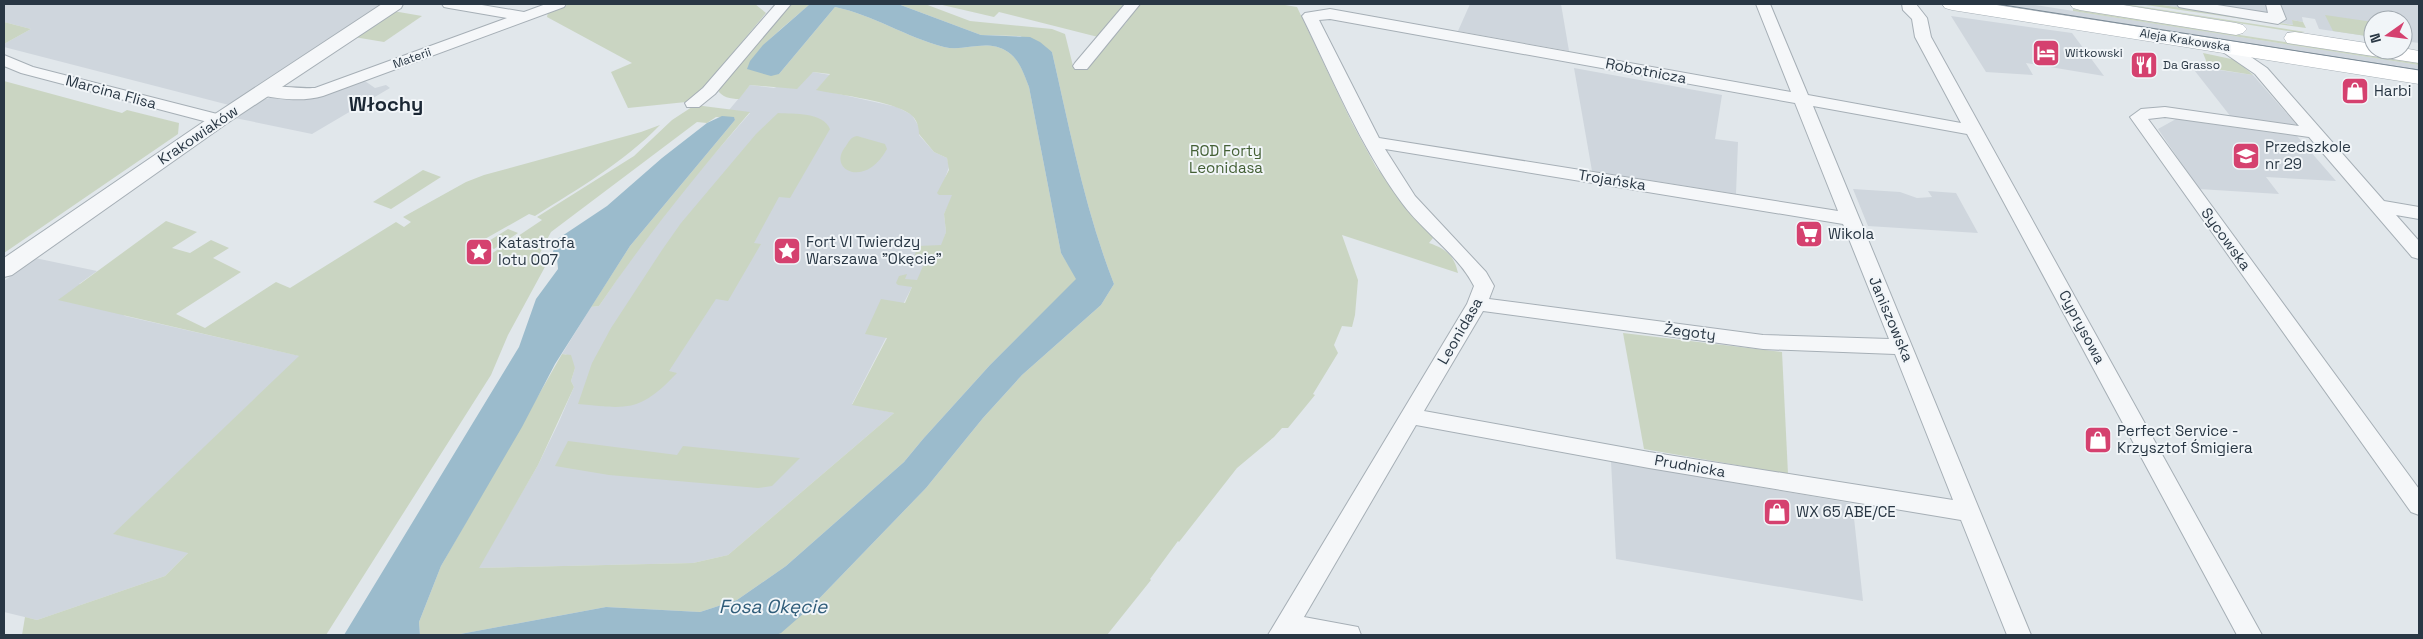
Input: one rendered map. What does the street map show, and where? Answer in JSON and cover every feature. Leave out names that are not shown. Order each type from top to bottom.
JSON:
[{"type":"main road","name":"Aleja Krakowska","points":[[1952,4],[2419,77]]},
{"type":"main road","name":"Aleja Krakowska","points":[[2080,4],[2363,48]]},
{"type":"street","name":"Krakowiaków","points":[[4,269],[219,120],[394,4]]},
{"type":"street","points":[[449,4],[526,16]]},
{"type":"street","name":"Materii","points":[[262,91],[293,94],[317,93],[559,4]]},
{"type":"street","points":[[693,104],[709,91],[784,4]]},
{"type":"street","points":[[1081,66],[1133,4]]},
{"type":"street","name":"Janiszowska","points":[[1763,4],[2019,635]]},
{"type":"street","points":[[2184,4],[2278,19],[2273,4]]},
{"type":"street","name":"Cyprysowa","points":[[1916,8],[1922,37],[2250,635]]},
{"type":"street","name":"Robotnicza","points":[[1318,14],[1330,14],[1534,50],[1974,130]]},
{"type":"street","name":"Leonidasa","points":[[1283,630],[1477,304],[1484,288],[1482,281],[1415,208],[1393,176],[1310,16],[1318,14]]},
{"type":"street","points":[[2226,47],[2261,71],[2419,253]]},
{"type":"street","points":[[2261,71],[2258,61],[2274,54]]},
{"type":"street","name":"Marcina Flisa","points":[[4,60],[28,70],[219,120]]},
{"type":"street","name":"Sycowska","points":[[2315,133],[2165,112],[2147,113],[2138,117],[2419,506]]},
{"type":"street","name":"Trojańska","points":[[1375,143],[1850,219]]},
{"type":"street","points":[[2378,206],[2419,213]]},
{"type":"street","name":"Żegoty","points":[[1477,304],[1763,342],[1903,347]]},
{"type":"street","name":"Prudnicka","points":[[1410,416],[1659,461],[1970,512]]},
{"type":"street","points":[[1283,630],[1349,635]]},
{"type":"shaded area","points":[[383,4],[229,105],[4,47],[4,44],[31,29],[4,22],[4,5]]},
{"type":"shaded area","points":[[1470,4],[1561,4],[1569,51],[1458,31]]},
{"type":"shaded area","points":[[1990,4],[2029,4],[2363,56],[2363,60],[2387,60],[2419,65],[2419,72]]},
{"type":"shaded area","points":[[2156,4],[2419,4],[2419,43],[2413,42],[2413,10],[2363,10],[2363,36],[2319,29],[2315,19],[2302,17],[2303,22],[2292,20],[2294,25]]},
{"type":"shaded area","points":[[1951,16],[2072,33],[2104,76],[2026,63],[2033,75],[1986,72]]},
{"type":"shaded area","points":[[2191,66],[2253,75],[2296,124],[2292,126],[2231,117]]},
{"type":"shaded area","points":[[1574,68],[1722,95],[1715,139],[1738,142],[1736,194],[1592,171]]},
{"type":"shaded area","points":[[813,72],[830,75],[817,89],[897,107],[912,115],[919,127],[919,135],[934,152],[947,158],[949,167],[939,195],[953,195],[944,214],[946,232],[936,263],[912,287],[852,404],[894,413],[728,555],[693,563],[478,568],[538,465],[558,424],[574,387],[571,381],[575,368],[566,354],[562,354],[591,307],[599,306],[640,246],[695,176],[750,113],[729,110],[750,85],[774,88]]},
{"type":"shaded area","points":[[362,79],[375,88],[386,85],[390,88],[312,134],[235,118],[262,100],[277,96],[313,99]]},
{"type":"shaded area","name":"Przedszkole nr 29","points":[[2176,119],[2297,136],[2336,181],[2266,177],[2279,194],[2199,189],[2158,129]]},
{"type":"shaded area","points":[[1853,189],[1900,192],[1917,198],[1932,197],[1928,191],[1956,193],[1978,233],[1868,226]]},
{"type":"shaded area","points":[[35,258],[97,271],[79,284],[125,316],[300,356],[114,534],[189,552],[165,576],[37,620],[4,612],[4,281]]},
{"type":"shaded area","points":[[1611,461],[1850,503],[1854,518],[1863,601],[1616,559]]},
{"type":"green space","points":[[570,4],[755,4],[766,13],[706,85],[686,102],[628,108],[611,72],[632,63],[547,17],[548,12]]},
{"type":"green space","points":[[791,4],[810,4],[766,43],[748,69],[779,74],[835,7],[863,15],[916,38],[944,47],[992,46],[1012,55],[1021,68],[1029,87],[1061,253],[1077,279],[990,365],[904,462],[786,566],[737,600],[700,612],[606,607],[455,635],[420,635],[419,622],[441,566],[562,354],[571,355],[575,368],[571,381],[574,387],[538,465],[479,568],[693,563],[728,555],[894,413],[852,405],[887,338],[865,334],[881,299],[905,303],[912,287],[896,283],[899,276],[907,274],[905,279],[917,280],[926,259],[914,257],[918,246],[941,245],[946,232],[944,214],[952,195],[939,195],[937,193],[949,170],[947,158],[934,152],[919,134],[914,118],[902,109],[879,102],[816,90],[830,74],[813,72],[797,89],[750,85],[739,99],[721,94],[718,90]]},
{"type":"green space","name":"ROD Forty Leonidasa","points":[[898,4],[925,4],[970,21],[1052,29],[1065,34],[1073,66],[1087,65],[1126,23],[1138,4],[1279,4],[1297,7],[1352,123],[1376,167],[1433,238],[1429,243],[1452,257],[1458,273],[1342,235],[1358,280],[1355,315],[1352,327],[1342,326],[1334,345],[1338,353],[1313,394],[1315,395],[1288,428],[1282,428],[1237,468],[1178,541],[1151,580],[1107,635],[776,635],[812,606],[926,488],[983,418],[1022,375],[1101,305],[1114,284],[1086,199],[1052,52],[1020,36],[981,35]]},
{"type":"green space","points":[[938,4],[1126,4],[1098,37],[999,12],[994,17]]},
{"type":"green space","points":[[2119,4],[2125,4],[2305,32],[2301,33]]},
{"type":"green space","points":[[2139,4],[2156,4],[2293,25],[2292,20],[2303,22],[2306,28]]},
{"type":"green space","points":[[2073,9],[2363,54],[2363,56],[2073,11]]},
{"type":"green space","points":[[393,11],[422,16],[384,42],[354,37]]},
{"type":"green space","points":[[2325,15],[2363,21],[2363,36],[2333,31]]},
{"type":"green space","points":[[4,22],[31,29],[4,44]]},
{"type":"green space","points":[[2203,53],[2236,60],[2253,75],[2209,68]]},
{"type":"green space","points":[[2387,60],[2419,63],[2419,65]]},
{"type":"green space","points":[[4,81],[122,113],[127,110],[179,123],[178,134],[4,253]]},
{"type":"green space","points":[[695,105],[750,112],[671,207],[599,306],[591,307],[630,246],[735,120],[734,118],[716,117],[707,123],[697,122],[551,232],[539,255],[546,265],[508,335],[491,375],[326,635],[22,635],[25,617],[37,620],[165,576],[188,553],[113,534],[299,356],[58,300],[166,221],[197,232],[172,248],[190,253],[211,240],[229,248],[213,258],[241,272],[176,314],[205,328],[276,282],[290,288],[396,222],[404,227],[411,222],[403,217],[466,182],[484,175],[641,132],[660,125],[616,163],[584,185],[535,216],[529,214],[469,248],[487,259],[493,255],[491,254],[542,220],[537,217],[634,156],[672,120]]},
{"type":"green space","points":[[778,113],[815,117],[826,123],[830,129],[790,198],[779,197],[754,243],[761,244],[728,301],[716,299],[669,371],[677,373],[653,395],[633,405],[622,407],[578,404],[592,363],[611,328],[662,250],[681,223],[756,134]]},
{"type":"green space","points":[[857,136],[885,144],[887,149],[878,162],[868,169],[851,172],[844,168],[841,162],[841,154],[848,142]]},
{"type":"green space","points":[[423,170],[441,177],[391,209],[373,202]]},
{"type":"green space","points":[[508,229],[518,233],[494,249],[484,244]]},
{"type":"green space","points":[[1623,333],[1782,352],[1788,474],[1644,449]]},
{"type":"green space","points":[[568,441],[677,455],[683,446],[800,458],[772,486],[758,488],[609,475],[555,466]]},
{"type":"water","name":"Fosa Okęcie","points":[[810,4],[898,4],[981,35],[1030,37],[1040,42],[1052,52],[1086,199],[1114,284],[1101,305],[1022,375],[983,418],[926,488],[812,606],[781,633],[776,635],[455,635],[606,607],[700,612],[737,600],[786,566],[904,462],[990,365],[1076,279],[1061,253],[1029,87],[1016,59],[1008,52],[992,46],[952,48],[930,43],[863,15],[835,7],[779,74],[771,76],[747,69],[750,61],[763,45]]},
{"type":"water","points":[[722,116],[734,117],[735,120],[630,246],[555,364],[522,427],[441,566],[419,622],[420,635],[344,635],[519,347],[536,299],[558,269],[557,258],[553,252],[556,240],[607,206],[662,158],[707,123]]},
{"type":"tram line","points":[[1997,4],[2419,70]]},
{"type":"place","name":"Witkowski","points":[[2046,53]]},
{"type":"place","name":"Da Grasso","points":[[2144,65]]},
{"type":"place","name":"Harbi","points":[[2355,91]]},
{"type":"place","name":"Przedszkole nr 29","points":[[2246,156]]},
{"type":"place","name":"Wikola","points":[[1809,234]]},
{"type":"place","name":"Fort VI Twierdzy Warszawa \"Okęcie\"","points":[[787,251]]},
{"type":"place","name":"Katastrofa lotu 007","points":[[479,252]]},
{"type":"place","name":"Perfect Service - Krzysztof Śmigiera","points":[[2098,440]]},
{"type":"place","name":"WX 65 ABE/CE","points":[[1777,512]]},
{"type":"district","name":"Włochy","points":[[386,104]]}]
